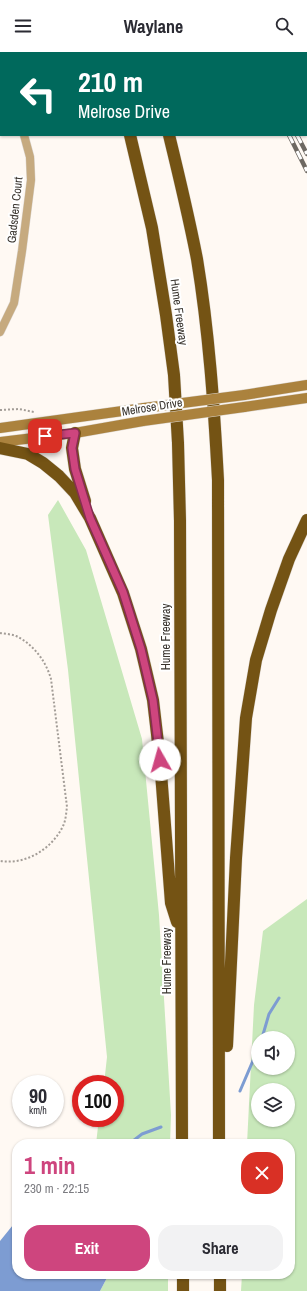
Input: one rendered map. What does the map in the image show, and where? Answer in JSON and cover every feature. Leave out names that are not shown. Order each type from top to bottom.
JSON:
[{"type":"highway","name":"Hume Freeway","points":[[130,136],[152,228],[166,315],[174,375],[178,443],[180,521],[182,1139]]},
{"type":"highway","name":"Hume Freeway","points":[[169,136],[182,188],[198,267],[214,405],[218,480],[221,1139]]},
{"type":"highway","points":[[75,433],[72,448],[75,469],[90,518]]},
{"type":"highway","points":[[0,448],[28,454],[43,463],[59,476],[75,493],[90,518],[123,592],[141,649],[153,700],[160,760],[171,903],[181,935]]},
{"type":"highway","points":[[221,1139],[236,858],[246,718],[256,660],[271,610],[289,559],[307,520]]},
{"type":"highway","points":[[183,1279],[183,1291]]},
{"type":"highway","points":[[220,1279],[220,1291]]},
{"type":"main road","name":"Melrose Drive","points":[[0,428],[307,385]]},
{"type":"main road","name":"Melrose Drive","points":[[0,442],[75,433],[143,421],[307,398]]},
{"type":"main road","points":[[75,433],[82,423],[96,415]]},
{"type":"street","name":"Gadsden Court","points":[[0,332],[14,303],[31,180],[30,157],[24,136]]},
{"type":"path","points":[[0,633],[14,636],[28,644],[36,651],[46,665],[51,679],[67,808],[64,825],[53,841],[46,847],[23,860],[14,862],[0,861]]},
{"type":"green space","points":[[58,500],[86,550],[142,739],[159,915],[171,1115],[170,1139],[97,1139],[98,1127],[124,1127],[124,1075],[105,1075],[107,1057],[68,670],[48,515]]},
{"type":"green space","points":[[307,899],[307,1291],[241,1291],[242,1279],[295,1279],[295,1139],[247,1139],[251,1065],[251,1075],[295,1075],[295,1031],[253,1031],[254,1005],[263,931]]},
{"type":"green space","points":[[106,1279],[168,1279],[168,1291],[100,1291]]},
{"type":"water","points":[[12,1226],[12,1279],[106,1279],[100,1291],[0,1291],[0,1241]]},
{"type":"waterway","points":[[264,1031],[269,1014],[279,998]]},
{"type":"waterway","points":[[240,1091],[251,1065]]},
{"type":"waterway","points":[[136,1139],[142,1134],[161,1127]]},
{"type":"railway","points":[[290,136],[307,171]]},
{"type":"railway","points":[[298,136],[307,154]]},
{"type":"route","points":[[45,436],[75,433],[72,448],[75,469],[90,518],[123,592],[141,649],[153,700],[160,760]]}]
